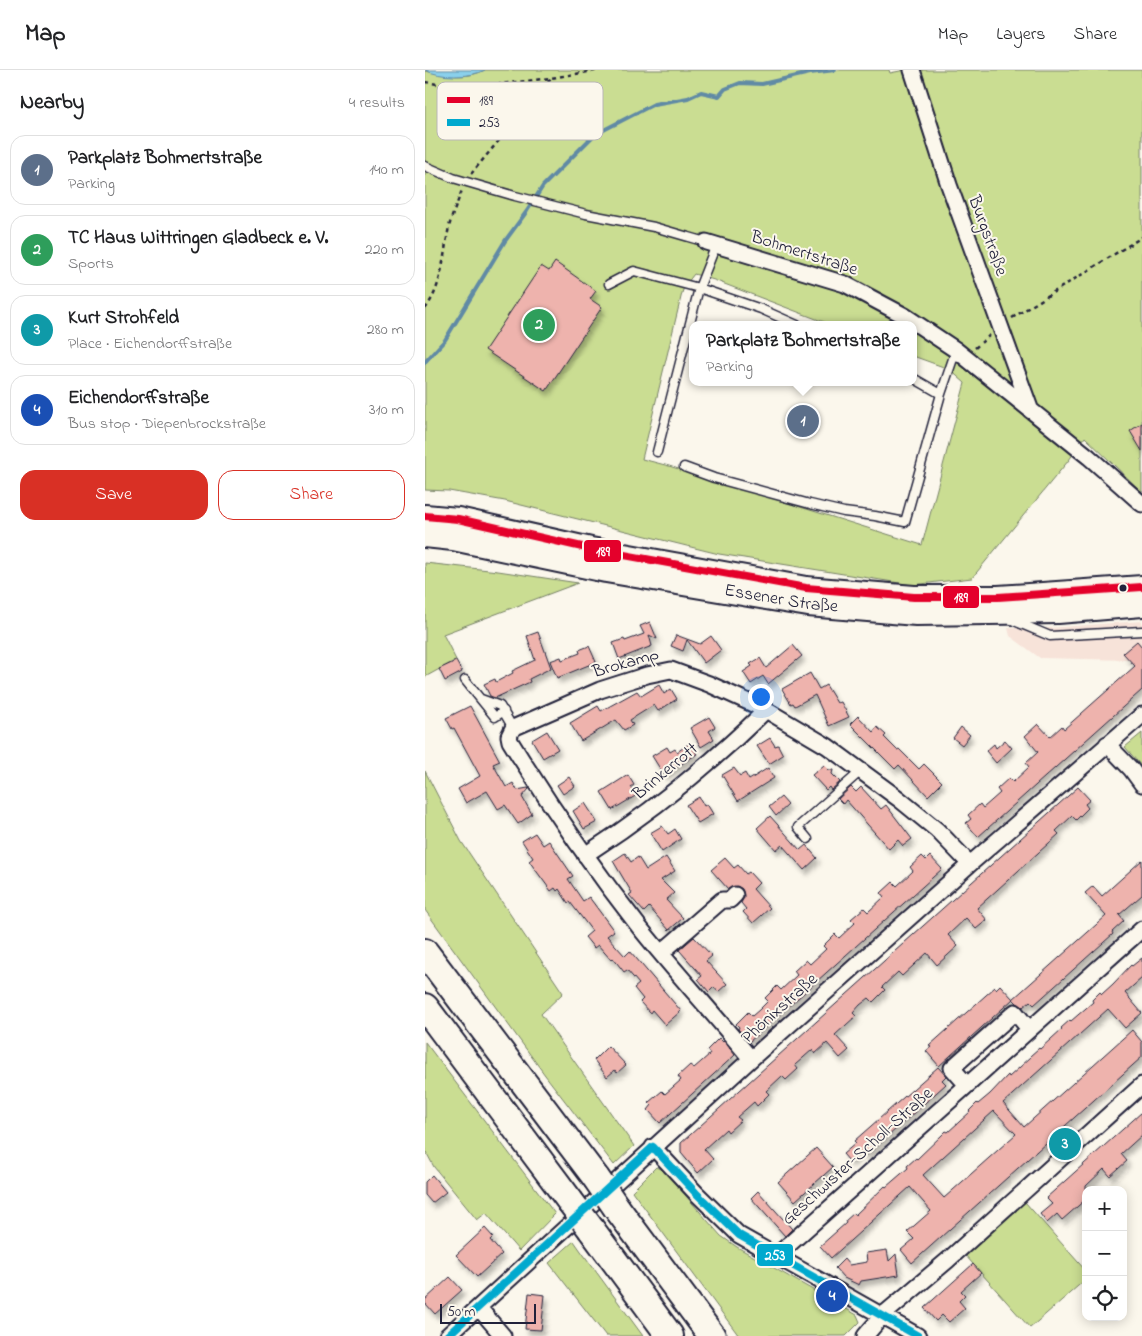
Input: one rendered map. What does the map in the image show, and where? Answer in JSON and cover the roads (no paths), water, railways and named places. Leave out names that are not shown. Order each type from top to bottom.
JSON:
[{"type":"highway","points":[[425,952],[712,1336]]},
{"type":"highway","points":[[425,1007],[670,1336]]},
{"type":"main road","name":"Essener Straße","points":[[425,516],[458,519],[591,549],[806,588],[914,598],[998,597],[1142,587]]},
{"type":"main road","name":"Essener Straße","points":[[425,536],[453,539],[606,571],[808,605],[916,614],[1059,612],[1142,605]]},
{"type":"street","name":"Burgstraße","points":[[912,72],[949,185],[1032,413]]},
{"type":"street","name":"Bohmertstraße","points":[[711,243],[845,284],[912,321]]},
{"type":"street","name":"Bohmertstraße","points":[[917,324],[960,354],[1089,457],[1142,504]]},
{"type":"street","name":"Brokamp","points":[[513,728],[601,690],[647,674],[671,670],[709,684],[766,710],[827,746],[862,770],[937,830],[970,864]]},
{"type":"street","name":"Brinkerrott","points":[[585,855],[631,825],[675,790],[766,710]]},
{"type":"street","name":"Phönixstraße","points":[[447,1336],[751,1059],[970,864],[1142,715]]},
{"type":"street","points":[[513,728],[509,736],[510,741],[545,798],[585,855],[661,953],[751,1059]]},
{"type":"street","points":[[1107,744],[1131,769],[1142,784]]},
{"type":"street","points":[[661,953],[722,900],[730,900],[735,895]]},
{"type":"street","name":"Geschwister-Scholl-Straße","points":[[775,1257],[1142,929]]},
{"type":"street","points":[[967,1085],[952,1068],[958,1062],[1015,1012],[1029,1029]]},
{"type":"street","points":[[865,1336],[883,1315],[948,1260],[1142,1085]]},
{"type":"street","points":[[653,1147],[739,1235],[918,1336]]},
{"type":"street","points":[[479,1308],[503,1336]]},
{"type":"lane","name":"Bohmertstraße","points":[[425,166],[453,178],[515,196],[586,214],[654,227],[711,243]]},
{"type":"lane","points":[[691,321],[711,243]]},
{"type":"lane","points":[[609,284],[635,271],[699,288],[761,309],[788,321]]},
{"type":"lane","points":[[657,452],[689,327]]},
{"type":"lane","points":[[684,467],[714,478],[811,504],[844,512],[905,522],[941,394],[960,354]]},
{"type":"lane","points":[[917,380],[941,394]]},
{"type":"lane","points":[[995,612],[1051,636],[1142,631]]},
{"type":"lane","points":[[465,680],[495,717],[504,711],[513,728]]},
{"type":"lane","points":[[808,839],[798,827],[862,770]]},
{"type":"water","points":[[425,70],[485,70],[463,76],[446,76]]},
{"type":"waterway","points":[[603,130],[654,104],[688,98],[701,92],[719,96],[725,89],[740,83],[762,84],[810,73],[835,70]]},
{"type":"waterway","points":[[425,362],[445,340],[505,241],[543,186],[589,140]]},
{"type":"place","name":"TC Haus Wittringen Gladbeck e. V.","points":[[539,325]]},
{"type":"place","name":"Parkplatz Bohmertstraße","points":[[803,421]]},
{"type":"place","name":"Kurt Strohfeld","points":[[1065,1144]]},
{"type":"place","name":"Eichendorffstraße","points":[[832,1296]]}]
